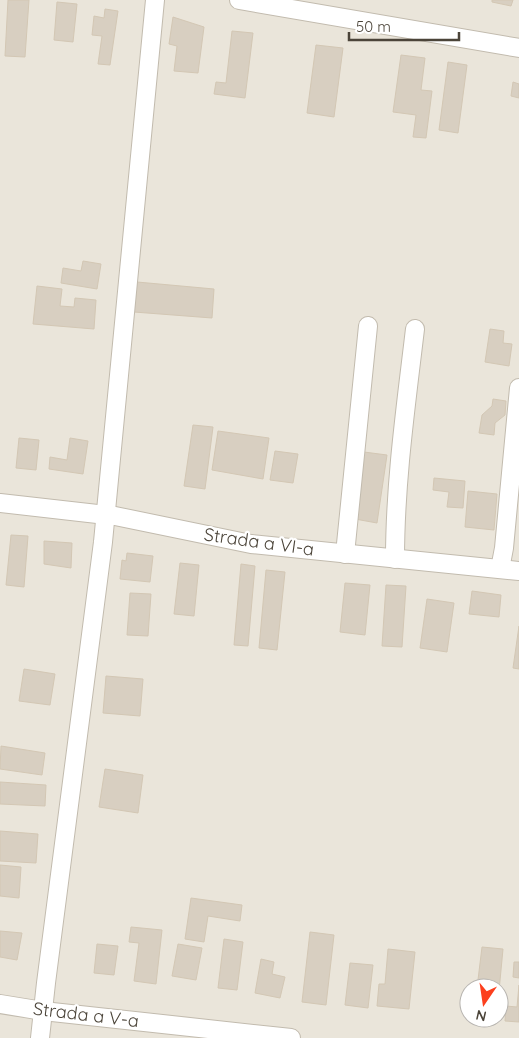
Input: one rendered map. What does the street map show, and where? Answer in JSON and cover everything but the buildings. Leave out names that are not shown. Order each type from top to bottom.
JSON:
[{"type":"street","points":[[40,1038],[106,515],[155,0]]},
{"type":"street","points":[[239,0],[519,48]]},
{"type":"street","points":[[345,554],[368,326]]},
{"type":"street","points":[[395,559],[395,533],[402,438],[415,329]]},
{"type":"street","points":[[500,569],[504,548],[519,388]]},
{"type":"street","name":"Strada a VI-a","points":[[0,503],[106,515],[251,544],[519,571]]},
{"type":"street","name":"Strada a V-a","points":[[0,1004],[43,1011],[291,1038]]},
{"type":"shaded area","points":[[0,0],[519,0],[519,1038],[0,1038]]}]
